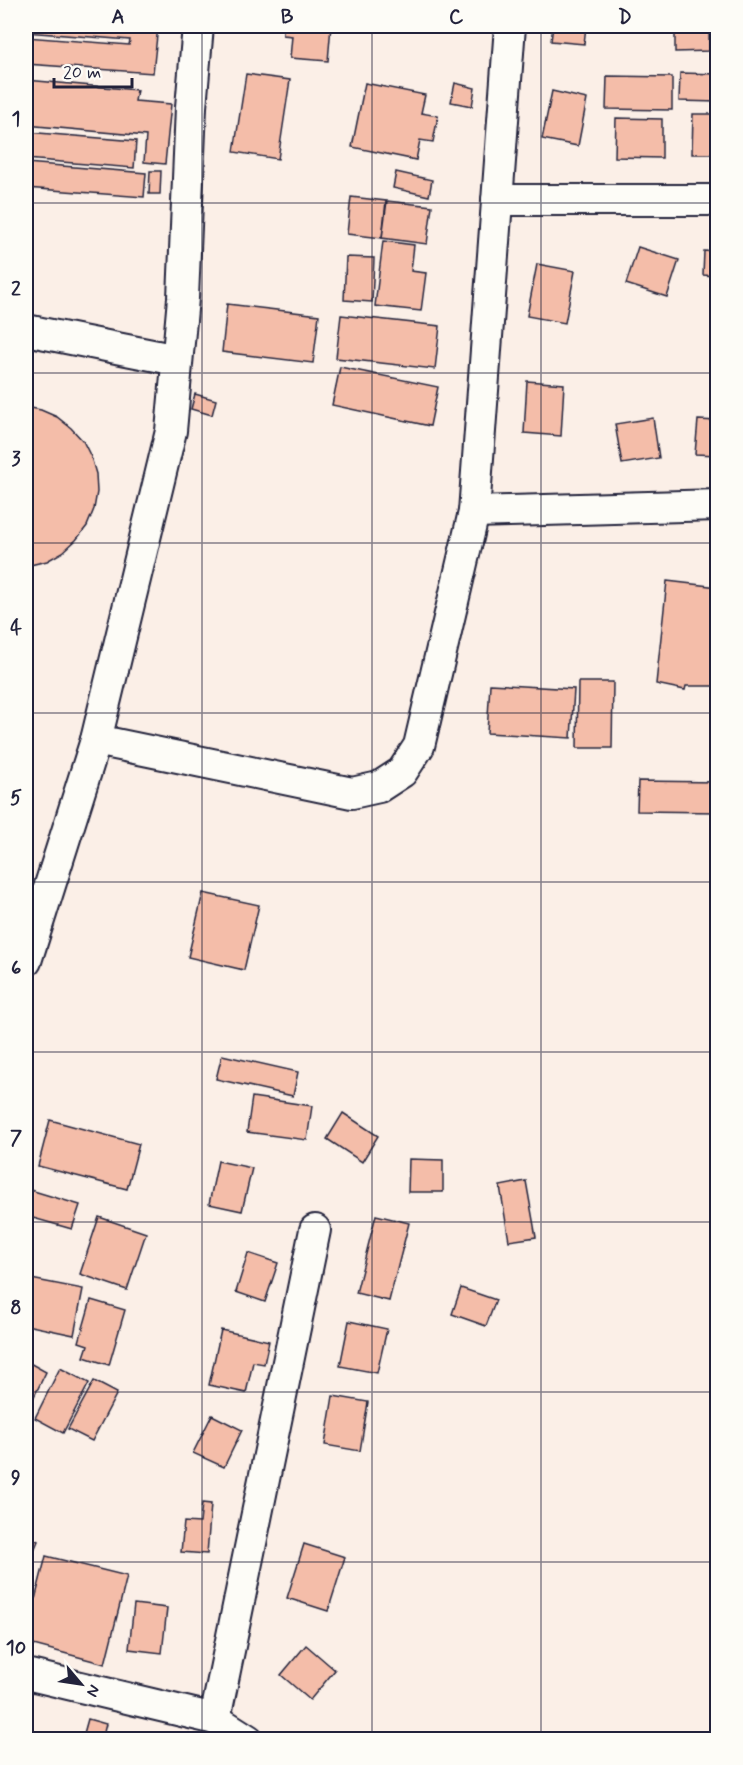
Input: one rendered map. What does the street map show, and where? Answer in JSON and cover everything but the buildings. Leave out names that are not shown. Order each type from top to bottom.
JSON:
[{"type":"street","points":[[26,961],[96,740],[171,432],[183,298],[191,107],[198,26]]},
{"type":"street","points":[[96,740],[352,793],[379,787],[402,772],[419,746],[474,512],[510,26]]},
{"type":"street","points":[[497,200],[717,200]]},
{"type":"street","points":[[26,330],[177,360]]},
{"type":"street","points":[[474,512],[717,505]]},
{"type":"street","points":[[215,1719],[315,1230]]},
{"type":"street","points":[[26,1674],[215,1719],[248,1740]]}]
